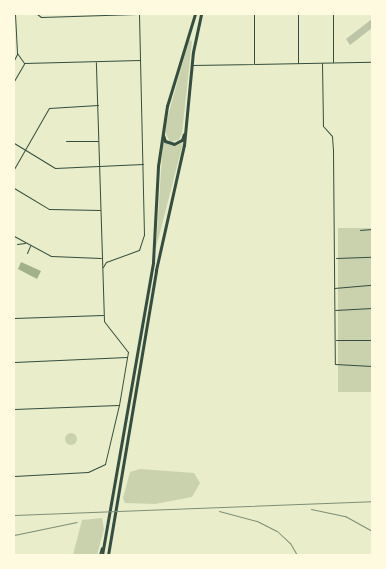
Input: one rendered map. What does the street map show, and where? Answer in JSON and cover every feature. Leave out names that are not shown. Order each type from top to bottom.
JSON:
[{"type":"highway","points":[[101,555],[152,262],[167,106],[195,14]]},
{"type":"highway","points":[[108,555],[154,278],[184,145],[191,65],[201,14]]},
{"type":"highway","points":[[163,132],[163,138],[170,143],[182,140],[188,104]]},
{"type":"street","points":[[14,60],[17,54],[16,14]]},
{"type":"street","points":[[37,14],[42,17],[138,14],[145,222],[142,246],[134,253],[106,262],[103,268]]},
{"type":"street","points":[[254,14],[254,63]]},
{"type":"street","points":[[298,14],[298,63]]},
{"type":"street","points":[[333,14],[333,62]]},
{"type":"street","points":[[17,54],[24,63]]},
{"type":"street","points":[[24,63],[141,60]]},
{"type":"street","points":[[14,476],[88,472],[105,464],[119,405],[127,357],[126,347],[106,326],[104,315],[96,62]]},
{"type":"street","points":[[191,65],[372,62]]},
{"type":"street","points":[[14,81],[24,63]]},
{"type":"street","points":[[322,63],[324,126],[332,136],[336,365],[372,366]]},
{"type":"street","points":[[14,169],[49,108],[98,105]]},
{"type":"street","points":[[66,141],[99,141]]},
{"type":"street","points":[[14,143],[55,168],[143,164]]},
{"type":"street","points":[[14,188],[49,209],[101,210]]},
{"type":"street","points":[[360,230],[372,229]]},
{"type":"street","points":[[14,236],[51,256],[102,258]]},
{"type":"street","points":[[17,244],[26,242]]},
{"type":"street","points":[[27,253],[31,245]]},
{"type":"street","points":[[335,258],[372,257]]},
{"type":"street","points":[[334,288],[372,285]]},
{"type":"street","points":[[334,310],[372,308]]},
{"type":"street","points":[[14,318],[104,315]]},
{"type":"street","points":[[335,340],[372,340]]},
{"type":"street","points":[[14,362],[127,357]]},
{"type":"street","points":[[14,409],[119,405]]},
{"type":"shaded area","points":[[189,40],[192,41],[182,133],[179,140],[170,142],[164,130]]},
{"type":"shaded area","points":[[163,140],[173,146],[183,143],[156,248]]},
{"type":"shaded area","points":[[338,228],[372,228],[372,392],[338,392]]},
{"type":"shaded area","points":[[21,262],[41,271],[37,279],[18,269]]},
{"type":"shaded area","points":[[71,433],[77,439],[71,445],[65,439]]},
{"type":"shaded area","points":[[140,469],[194,473],[200,483],[192,497],[155,504],[125,503],[123,498],[130,472]]},
{"type":"shaded area","points":[[102,518],[104,529],[97,555],[73,555],[82,520]]},
{"type":"building","points":[[372,19],[372,28],[350,45],[346,39]]},
{"type":"railway","points":[[14,515],[372,501]]},
{"type":"railway","points":[[311,509],[345,516],[372,531]]},
{"type":"railway","points":[[219,511],[257,521],[277,531],[290,543],[297,555]]},
{"type":"railway","points":[[14,535],[77,522]]}]
